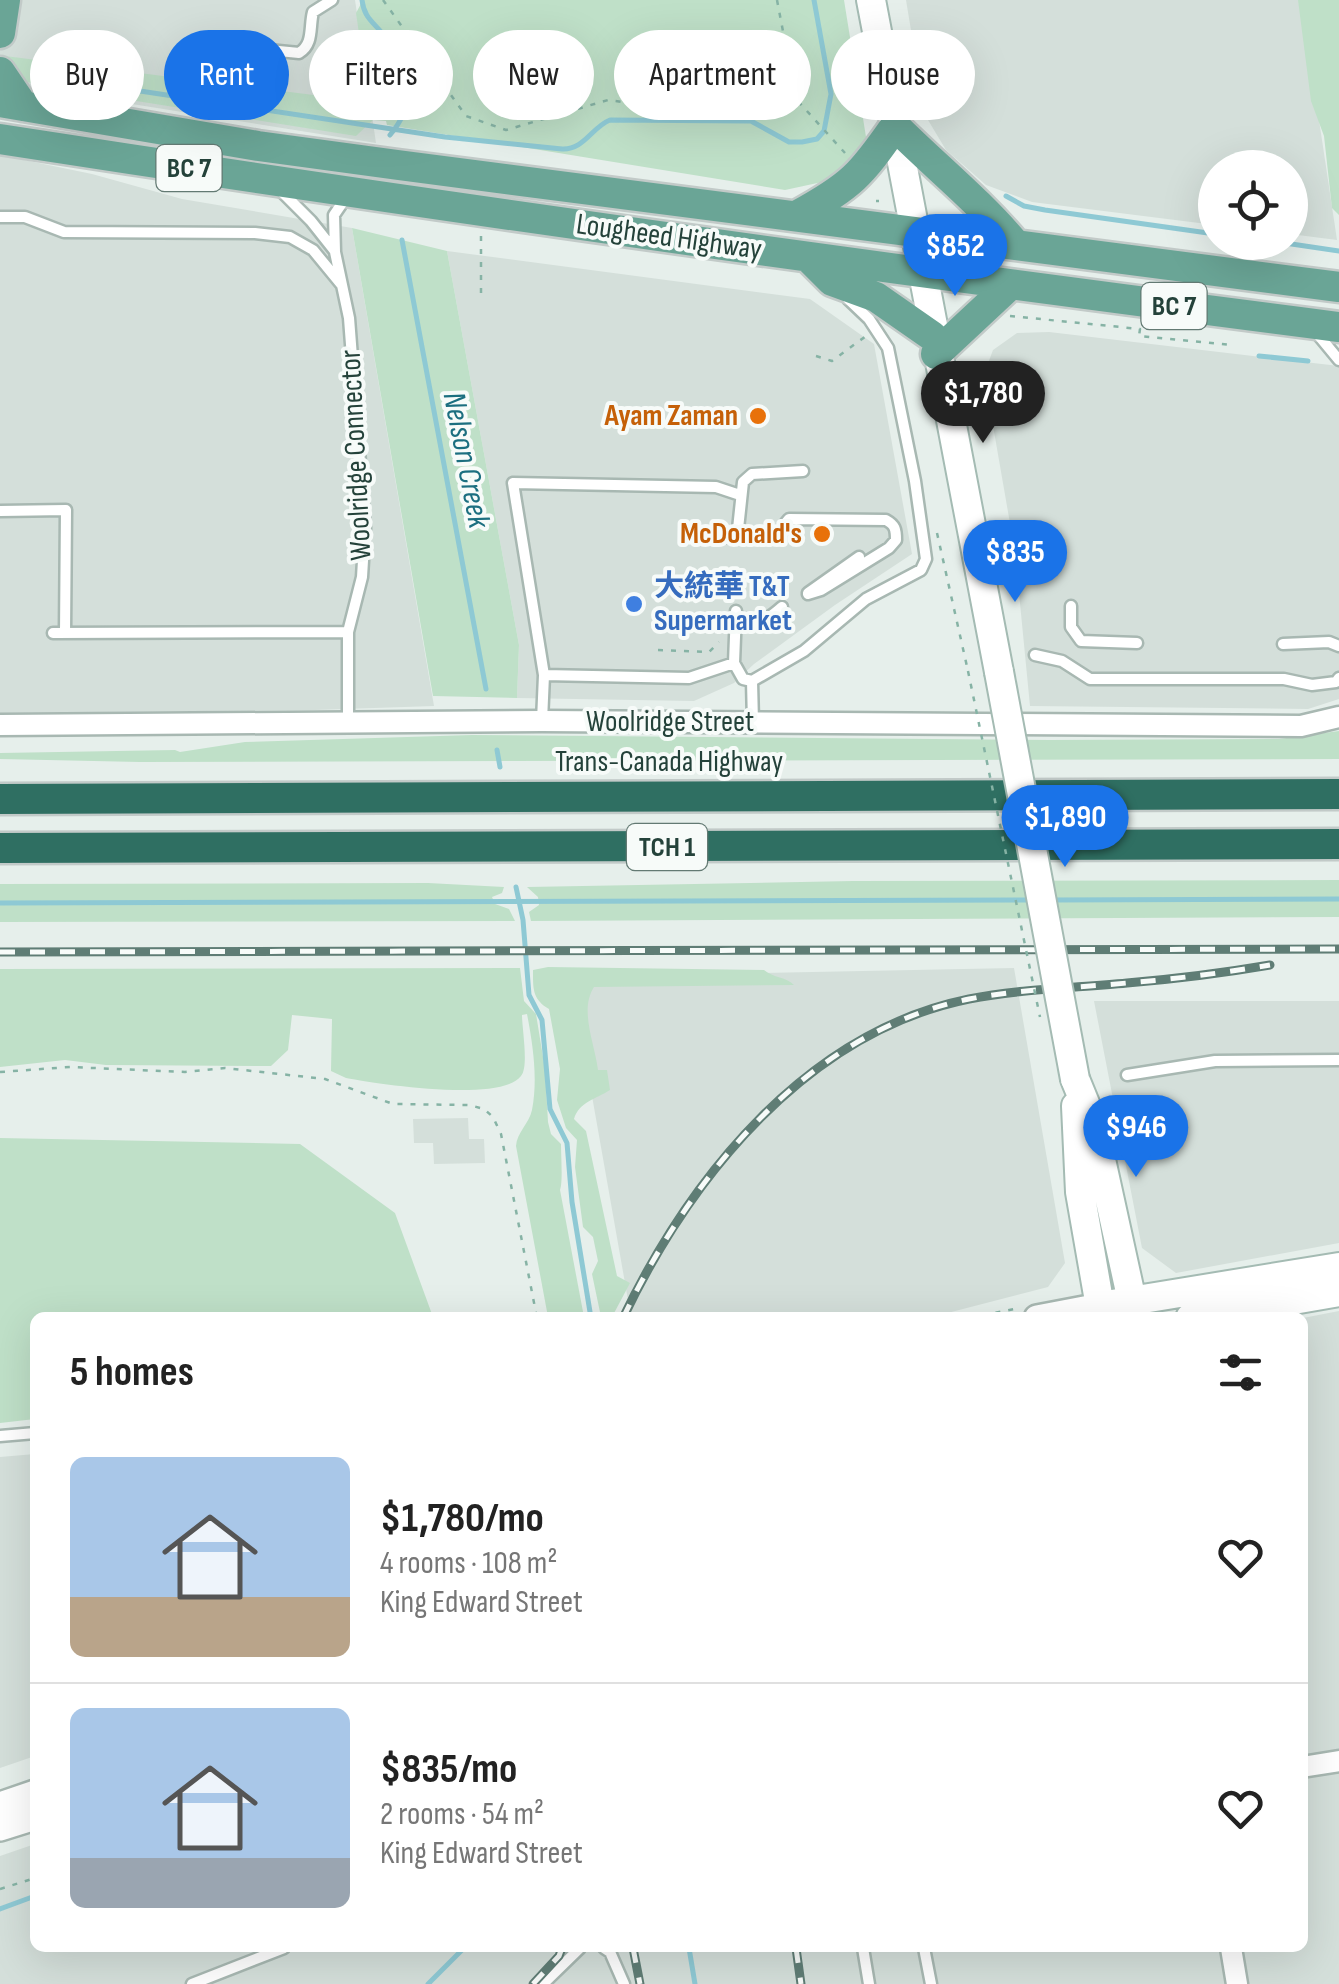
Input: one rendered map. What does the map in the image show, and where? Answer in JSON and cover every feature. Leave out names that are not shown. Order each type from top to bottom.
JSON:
[{"type":"highway","points":[[0,786],[150,800]]},
{"type":"highway","name":"Trans-Canada Highway","points":[[0,799],[1339,794]]},
{"type":"highway","name":"TCH 1","points":[[0,848],[1339,844]]},
{"type":"main road","points":[[0,33],[4,0]]},
{"type":"main road","points":[[871,0],[1075,1079],[1080,1192],[1101,1312],[1130,1310],[1339,1267]]},
{"type":"main road","points":[[0,72],[12,104]]},
{"type":"main road","name":"Lougheed Highway","points":[[12,104],[391,169],[798,215],[1339,286]]},
{"type":"main road","points":[[798,215],[848,186],[896,126]]},
{"type":"main road","points":[[896,126],[956,188],[983,206],[1014,244]]},
{"type":"main road","name":"Lougheed Highway","points":[[0,139],[271,181],[358,188],[1009,286],[1339,327]]},
{"type":"main road","points":[[808,257],[832,281],[876,296],[934,345]]},
{"type":"main road","points":[[934,345],[1009,286]]},
{"type":"main road","points":[[1075,1079],[1094,1123],[1130,1310]]},
{"type":"main road","points":[[1224,1312],[1339,1292]]},
{"type":"street","name":"Woolridge Street","points":[[0,725],[542,721],[1301,726],[1339,716]]},
{"type":"street","points":[[1034,1311],[1101,1312]]},
{"type":"street","points":[[1308,1766],[1339,1761]]},
{"type":"street","points":[[0,1805],[30,1795]]},
{"type":"street","points":[[0,1828],[30,1818]]},
{"type":"street","points":[[1232,1952],[1237,1984]]},
{"type":"lane","points":[[289,53],[299,54],[306,49],[314,12],[332,0]]},
{"type":"lane","points":[[271,181],[312,221],[335,252]]},
{"type":"lane","name":"Woolridge Connector","points":[[348,722],[348,632],[364,565],[360,447],[344,287],[335,252],[334,215],[358,188]]},
{"type":"lane","points":[[0,218],[25,217],[64,232],[255,233],[290,237],[313,250],[344,287]]},
{"type":"lane","points":[[736,611],[726,626],[734,663],[742,679],[752,681],[804,651],[866,598],[921,570],[926,558],[888,348],[869,319],[838,292],[832,281]]},
{"type":"lane","points":[[1308,323],[1339,360]]},
{"type":"lane","points":[[720,538],[737,534],[743,482],[752,474],[803,470]]},
{"type":"lane","points":[[542,721],[544,675],[513,483],[716,487],[740,495]]},
{"type":"lane","points":[[0,510],[66,510],[59,633],[348,632]]},
{"type":"lane","points":[[784,525],[789,519],[886,520],[894,525],[896,540],[889,548],[822,590],[808,594],[858,557]]},
{"type":"lane","points":[[719,582],[736,583]]},
{"type":"lane","points":[[1070,606],[1071,627],[1080,641],[1137,643]]},
{"type":"lane","points":[[726,626],[763,624],[782,607]]},
{"type":"lane","points":[[1283,644],[1329,642],[1339,646]]},
{"type":"lane","points":[[1034,655],[1062,661],[1090,679],[1284,679],[1312,685],[1336,682],[1339,678]]},
{"type":"lane","points":[[544,675],[689,678],[734,663]]},
{"type":"lane","points":[[752,681],[753,723]]},
{"type":"lane","points":[[1128,1074],[1215,1061],[1339,1060]]},
{"type":"lane","points":[[0,1436],[30,1433]]},
{"type":"lane","points":[[192,1984],[274,1952]]},
{"type":"lane","points":[[543,1984],[576,1952]]},
{"type":"lane","points":[[610,1952],[624,1984]]},
{"type":"lane","points":[[864,1952],[869,1984]]},
{"type":"lane","points":[[925,1952],[931,1984]]},
{"type":"path","points":[[383,0],[466,116],[506,130],[614,101]]},
{"type":"path","points":[[777,0],[781,30]]},
{"type":"path","points":[[811,115],[842,150]]},
{"type":"path","points":[[481,292],[482,232]]},
{"type":"path","points":[[996,316],[1086,321],[1140,328],[1140,336],[1232,345]]},
{"type":"path","points":[[816,356],[832,361],[862,340]]},
{"type":"path","points":[[658,650],[708,652],[718,646],[726,626]]},
{"type":"path","points":[[968,671],[1042,1030]]},
{"type":"path","points":[[0,1072],[70,1067],[185,1072],[225,1068],[325,1079],[393,1104],[469,1104],[484,1108],[502,1134],[536,1312]]},
{"type":"path","points":[[0,1889],[30,1880]]},
{"type":"shaded area","points":[[0,0],[355,0],[359,30],[309,30],[309,120],[373,120],[376,143],[232,120],[289,120],[289,30],[164,30],[164,109],[144,106],[144,30],[30,30],[30,88],[0,83]]},
{"type":"shaded area","points":[[906,0],[1301,0],[1337,240],[1308,236],[1308,150],[1198,150],[1198,223],[1032,202],[986,185],[946,150],[928,120],[975,120],[975,30],[911,30]]},
{"type":"shaded area","points":[[0,155],[92,174],[182,199],[352,228],[434,706],[0,713]]},
{"type":"shaded area","points":[[447,251],[810,299],[874,344],[912,554],[835,605],[734,683],[694,701],[517,698],[519,645]]},
{"type":"shaded area","points":[[1049,332],[1339,366],[1339,699],[1308,709],[1030,706],[1015,552],[984,374],[993,350],[1017,333]]},
{"type":"shaded area","points":[[1014,968],[1065,1263],[1048,1287],[951,1312],[630,1312],[571,977]]},
{"type":"shaded area","points":[[1094,1001],[1339,1001],[1339,1243],[1176,1273],[1142,1248]]},
{"type":"shaded area","points":[[468,1118],[469,1139],[484,1139],[485,1163],[434,1164],[433,1143],[414,1143],[413,1119]]},
{"type":"shaded area","points":[[1339,1311],[1339,1984],[0,1984],[0,1856],[30,1846],[30,1952],[1308,1952],[1308,1317]]},
{"type":"shaded area","points":[[30,1454],[30,1758],[0,1768],[0,1457]]},
{"type":"green space","points":[[363,0],[844,0],[849,30],[831,30],[831,120],[863,120],[866,137],[836,179],[785,190],[387,125],[386,121],[373,120],[453,120],[453,30],[358,30],[356,13]]},
{"type":"green space","points":[[1298,0],[1339,0],[1339,215],[1332,208],[1324,136],[1311,101]]},
{"type":"green space","points":[[5,56],[30,59],[30,83],[6,64]]},
{"type":"green space","points":[[144,74],[164,76],[164,105],[144,102]]},
{"type":"green space","points":[[289,92],[309,94],[309,120],[373,120],[356,136],[256,120],[289,120]]},
{"type":"green space","points":[[352,228],[447,251],[519,645],[517,698],[433,696]]},
{"type":"green space","points":[[1339,731],[1339,759],[0,759],[0,753],[180,752],[245,742],[472,735],[1279,739]]},
{"type":"green space","points":[[1339,880],[1339,917],[531,921],[529,912],[539,905],[538,897],[527,887],[853,881]]},
{"type":"green space","points":[[428,883],[504,887],[502,893],[492,897],[495,904],[509,909],[515,921],[0,922],[0,884]]},
{"type":"green space","points":[[520,968],[524,1001],[536,1014],[548,1122],[551,1134],[561,1144],[560,1190],[583,1312],[547,1312],[516,1146],[530,1115],[535,1086],[527,1014],[522,1015],[525,1056],[521,1076],[490,1089],[438,1089],[346,1078],[331,1071],[332,1019],[292,1015],[288,1050],[271,1066],[106,1065],[65,1060],[0,1067],[0,969]]},
{"type":"green space","points":[[533,970],[764,970],[794,985],[594,987],[588,1006],[589,1027],[598,1070],[607,1070],[610,1090],[584,1105],[574,1119],[586,1131],[617,1276],[630,1283],[615,1312],[600,1312],[592,1274],[598,1261],[593,1237],[583,1227],[575,1167],[577,1140],[566,1128],[557,1100],[560,1069],[549,1009],[536,997]]},
{"type":"green space","points":[[0,1138],[300,1144],[395,1213],[431,1312],[30,1312],[30,1420],[0,1423]]},
{"type":"waterway","name":"Nelson Creek","points":[[362,0],[367,15],[399,58],[408,83],[405,109],[390,135]]},
{"type":"waterway","points":[[144,92],[445,137],[562,149],[576,146],[610,120],[751,121],[789,142],[802,142],[817,139],[824,131],[831,94],[814,0]]},
{"type":"waterway","points":[[1006,196],[1024,206],[1045,210],[1198,232]]},
{"type":"waterway","name":"Nelson Creek","points":[[402,240],[486,689]]},
{"type":"waterway","points":[[1308,246],[1339,251]]},
{"type":"waterway","points":[[1259,356],[1308,361]]},
{"type":"waterway","name":"Nelson Creek","points":[[497,750],[500,767]]},
{"type":"waterway","name":"Nelson Creek","points":[[516,887],[523,920],[529,995],[542,1020],[550,1109],[567,1143],[572,1202],[590,1312]]},
{"type":"waterway","points":[[1053,900],[1339,899]]},
{"type":"waterway","name":"Nelson Creek","points":[[0,903],[1032,900]]},
{"type":"waterway","points":[[0,1909],[30,1898]]},
{"type":"waterway","points":[[428,1984],[460,1952]]},
{"type":"waterway","name":"Nelson Creek","points":[[690,1952],[695,1984]]},
{"type":"railway","points":[[0,952],[1339,949]]},
{"type":"railway","points":[[626,1312],[683,1213],[720,1163],[806,1077],[856,1043],[910,1016],[969,999],[1270,965]]},
{"type":"railway","points":[[533,1984],[560,1952]]},
{"type":"railway","points":[[634,1952],[640,1984]]},
{"type":"railway","points":[[797,1952],[801,1984]]},
{"type":"place","name":"Ayam Zaman","points":[[758,416]]},
{"type":"place","name":"McDonald's","points":[[822,534]]},
{"type":"place","name":"大統華 T&T Supermarket","points":[[634,604]]}]
